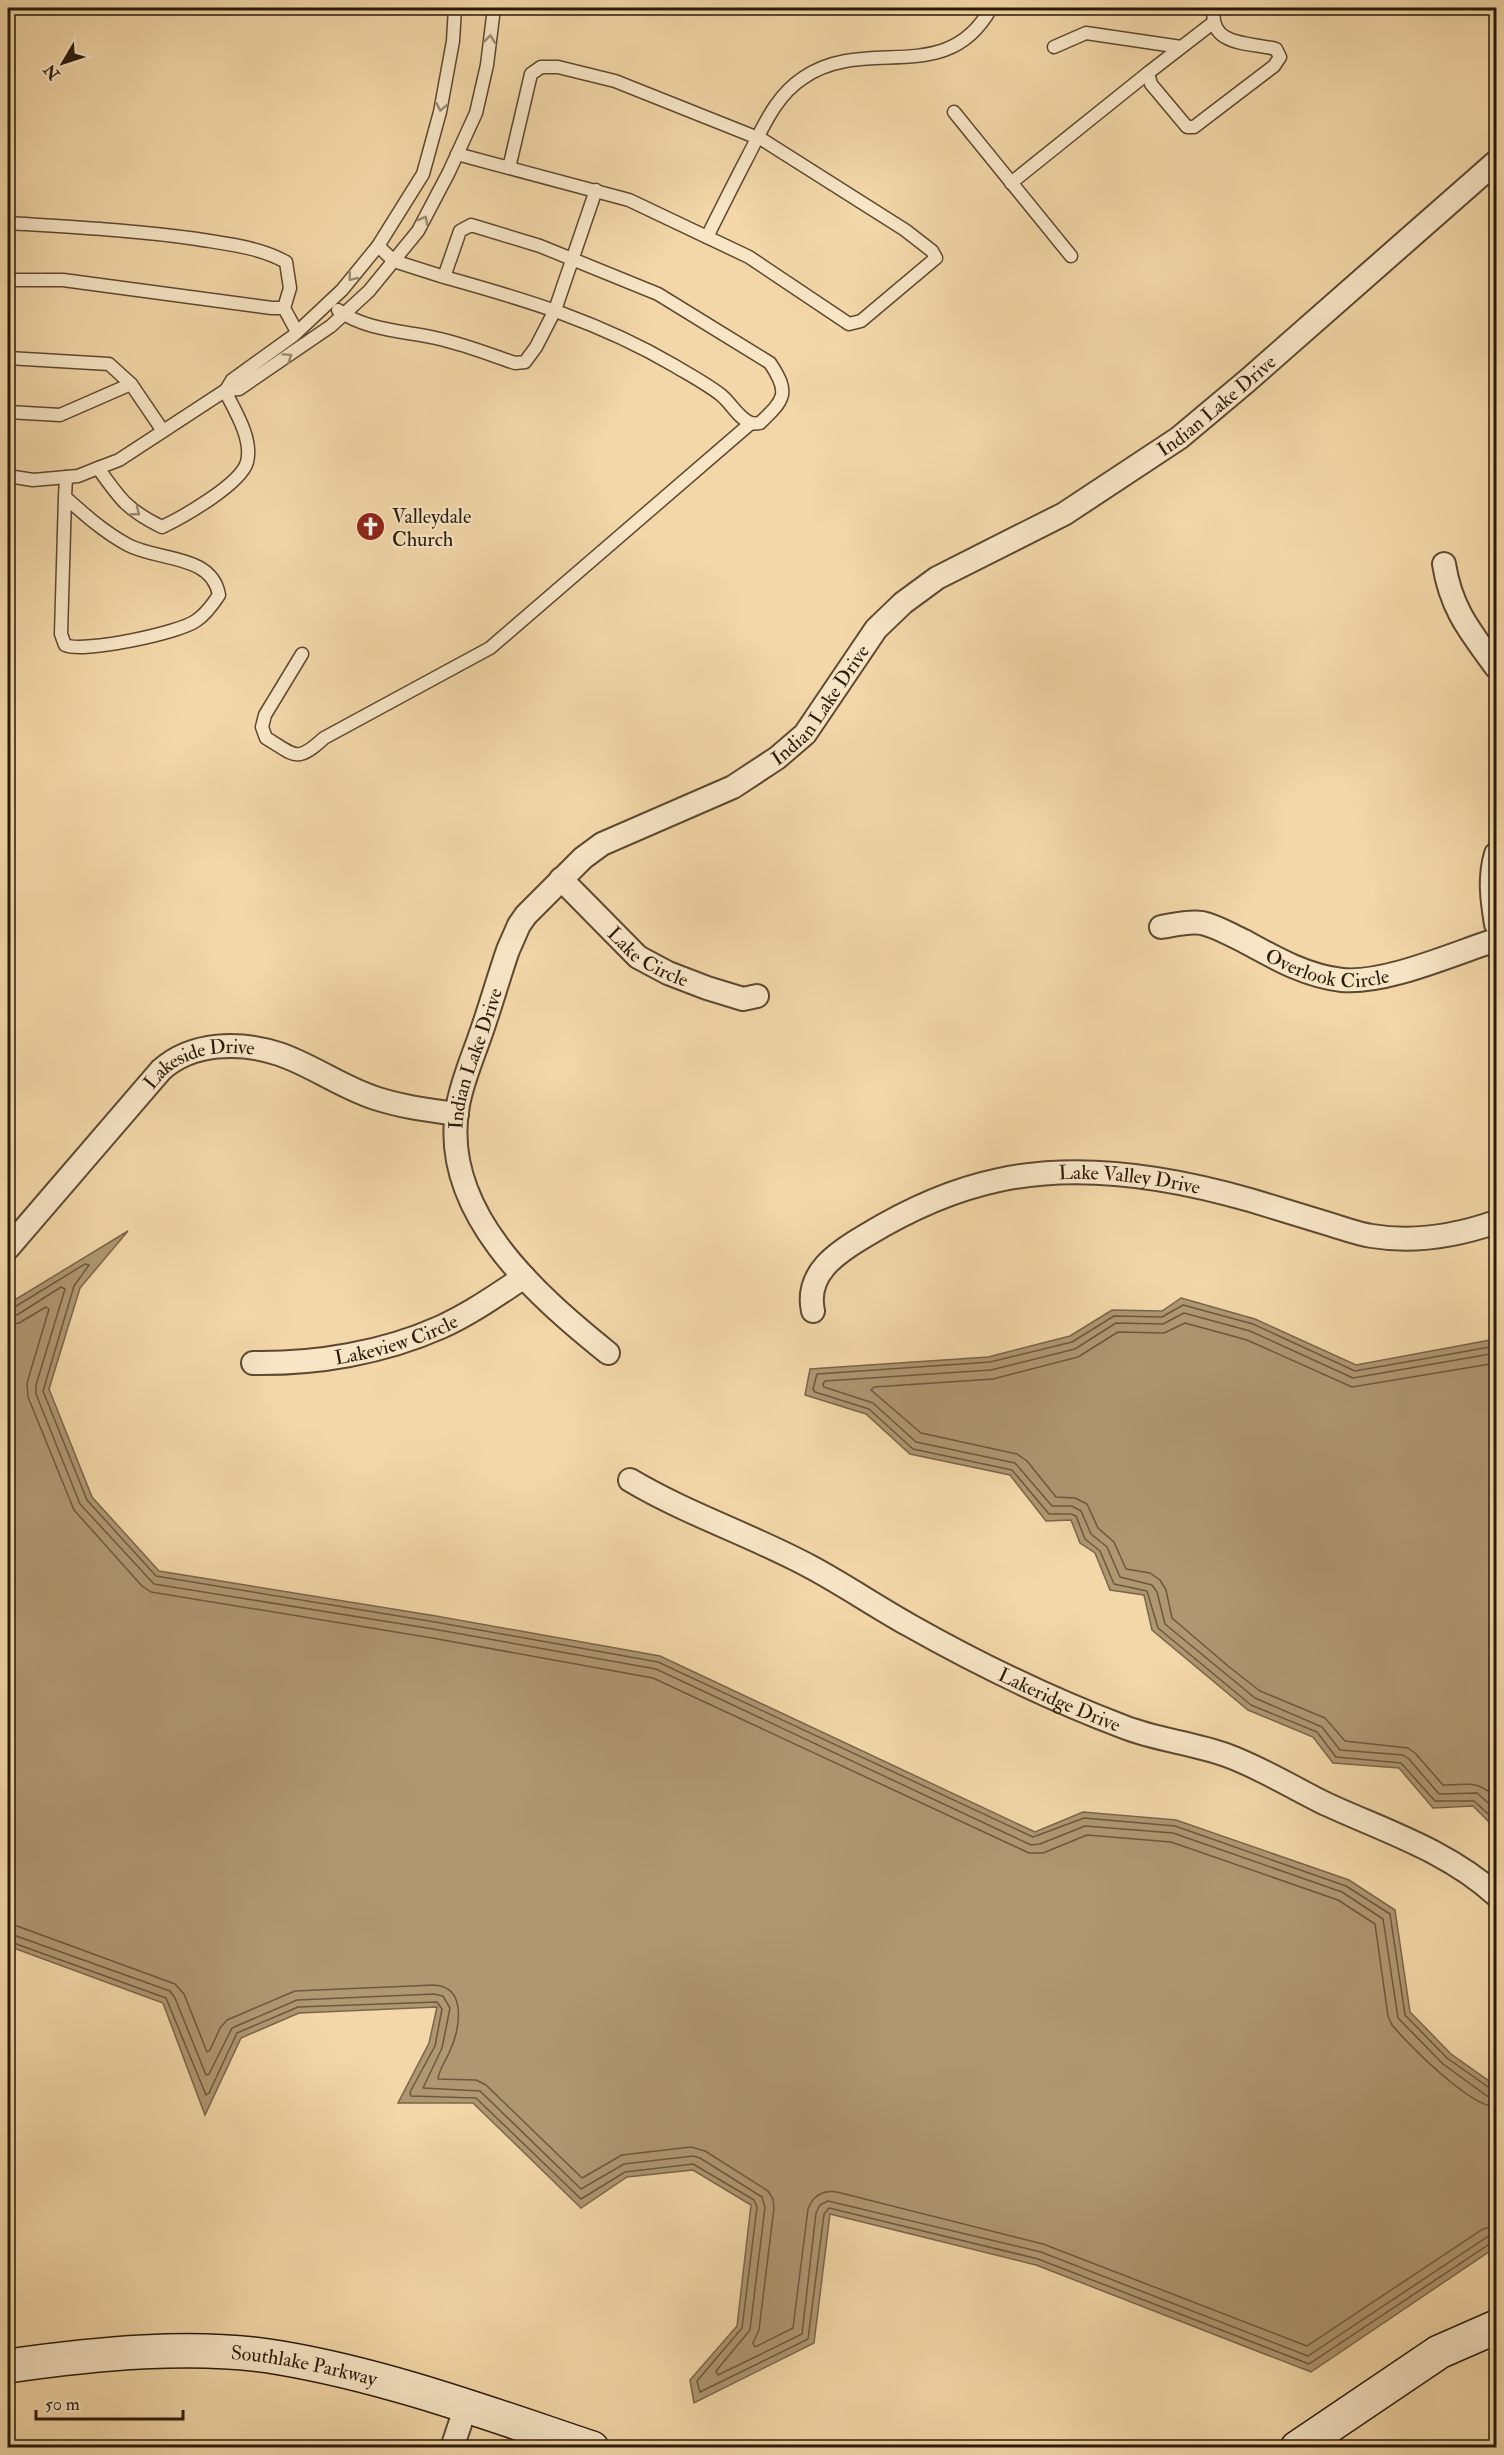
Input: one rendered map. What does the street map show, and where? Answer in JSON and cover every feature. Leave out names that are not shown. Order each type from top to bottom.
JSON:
[{"type":"street","name":"Indian Lake Drive","points":[[608,1353],[524,1277],[498,1247],[469,1197],[460,1172],[456,1140],[457,1114],[463,1087],[511,942],[526,915],[583,858],[602,844],[714,797],[755,774],[777,758],[805,734],[876,629],[903,603],[937,578],[1064,514],[1179,438],[1256,374],[1497,162]]},
{"type":"street","points":[[1444,564],[1453,602],[1462,619],[1497,666]]},
{"type":"street","points":[[1497,854],[1492,875],[1492,900],[1497,924]]},
{"type":"street","name":"Lake Circle","points":[[561,879],[638,957],[668,973],[707,988],[742,999],[757,996]]},
{"type":"street","name":"Overlook Circle","points":[[1161,927],[1191,922],[1204,924],[1226,932],[1303,971],[1355,980],[1397,973],[1497,940]]},
{"type":"street","name":"Lakeside Drive","points":[[8,1248],[160,1070],[178,1057],[191,1052],[219,1047],[260,1049],[297,1062],[375,1098],[411,1108],[457,1114]]},
{"type":"street","name":"Lake Valley Drive","points":[[813,1311],[812,1287],[818,1275],[852,1244],[887,1223],[930,1202],[1001,1179],[1055,1173],[1148,1178],[1191,1185],[1380,1237],[1433,1238],[1497,1222]]},
{"type":"street","name":"Lakeview Circle","points":[[253,1363],[274,1364],[348,1355],[405,1342],[442,1327],[474,1310],[524,1277]]},
{"type":"street","name":"Lakeridge Drive","points":[[630,1480],[661,1498],[734,1529],[810,1566],[910,1626],[1007,1675],[1123,1727],[1224,1754],[1260,1768],[1325,1803],[1428,1849],[1459,1866],[1497,1895]]},
{"type":"street","points":[[1448,2348],[1463,2332],[1497,2307]]},
{"type":"street","points":[[1297,2448],[1448,2348],[1497,2327]]},
{"type":"street","name":"Southlake Parkway","points":[[8,2366],[54,2359],[142,2352],[230,2353],[279,2357],[350,2372],[466,2406],[592,2448]]},
{"type":"street","points":[[452,2448],[466,2406]]},
{"type":"lane","points":[[226,391],[232,380],[297,333],[342,290],[378,246],[423,174],[440,112],[453,41],[455,8]]},
{"type":"lane","points":[[8,476],[33,480],[78,476],[119,460],[226,391],[239,389],[293,354],[369,291],[417,231],[476,112],[487,64],[494,8]]},
{"type":"lane","points":[[707,237],[766,119],[780,99],[802,78],[824,66],[845,60],[921,57],[942,51],[966,39],[983,21],[991,8]]},
{"type":"lane","points":[[1148,72],[1148,79],[1183,124],[1194,127],[1274,66],[1280,57],[1276,49],[1231,40],[1220,34],[1215,29],[1214,8]]},
{"type":"lane","points":[[1011,183],[1148,72],[1214,22]]},
{"type":"lane","points":[[1054,47],[1086,33],[1181,47]]},
{"type":"lane","points":[[457,154],[509,168],[596,190],[629,200],[749,257],[849,324],[861,321],[936,258],[932,251],[905,230],[758,138],[615,81],[558,67],[541,67],[531,74],[509,168]]},
{"type":"lane","points":[[954,112],[1071,256]]},
{"type":"lane","points":[[328,302],[354,320],[389,330],[442,339],[515,363],[525,362],[536,347],[555,310],[596,190]]},
{"type":"lane","points":[[8,223],[134,230],[226,243],[271,254],[286,262],[290,288],[284,308],[297,333]]},
{"type":"lane","points":[[378,246],[394,261],[444,277],[555,310],[619,337],[674,365],[723,396],[741,416],[752,423],[760,423],[777,407],[783,393],[781,380],[770,363],[658,294],[540,246],[471,225],[460,231],[444,277]]},
{"type":"lane","points":[[8,280],[63,280],[284,308]]},
{"type":"lane","points":[[8,358],[110,364],[131,384],[163,431]]},
{"type":"lane","points":[[8,412],[60,415],[131,384]]},
{"type":"lane","points":[[98,468],[120,499],[139,516],[162,527],[188,514],[241,474],[247,461],[246,439],[226,391]]},
{"type":"lane","points":[[302,654],[265,715],[262,727],[266,738],[297,756],[307,754],[324,738],[490,648],[752,423]]},
{"type":"lane","points":[[65,497],[98,527],[129,546],[152,555],[178,559],[198,566],[217,584],[219,596],[197,621],[180,629],[88,648],[71,648],[65,645],[61,634],[65,497],[66,477]]},
{"type":"water","points":[[128,1231],[80,1288],[49,1389],[92,1497],[159,1571],[436,1616],[660,1656],[1035,1832],[1083,1812],[1176,1820],[1349,1880],[1395,1910],[1410,2012],[1451,2054],[1496,2086],[1496,2247],[1311,2372],[1036,2265],[830,2214],[814,2343],[694,2403],[690,2380],[737,2326],[751,2205],[693,2170],[627,2177],[581,2208],[473,2103],[398,2103],[429,2043],[437,2007],[299,2013],[241,2038],[205,2115],[163,2003],[8,1946],[8,1304]]},
{"type":"water","points":[[1181,1298],[1255,1319],[1356,1365],[1496,1339],[1496,1829],[1473,1806],[1433,1808],[1399,1768],[1333,1763],[1313,1737],[1248,1710],[1152,1630],[1144,1595],[1110,1590],[1095,1553],[1080,1543],[1071,1520],[1046,1521],[1010,1475],[910,1454],[866,1414],[805,1395],[810,1369],[988,1357],[1070,1336],[1112,1310],[1162,1311]]},
{"type":"place","name":"Valleydale Church","points":[[371,527]]}]
